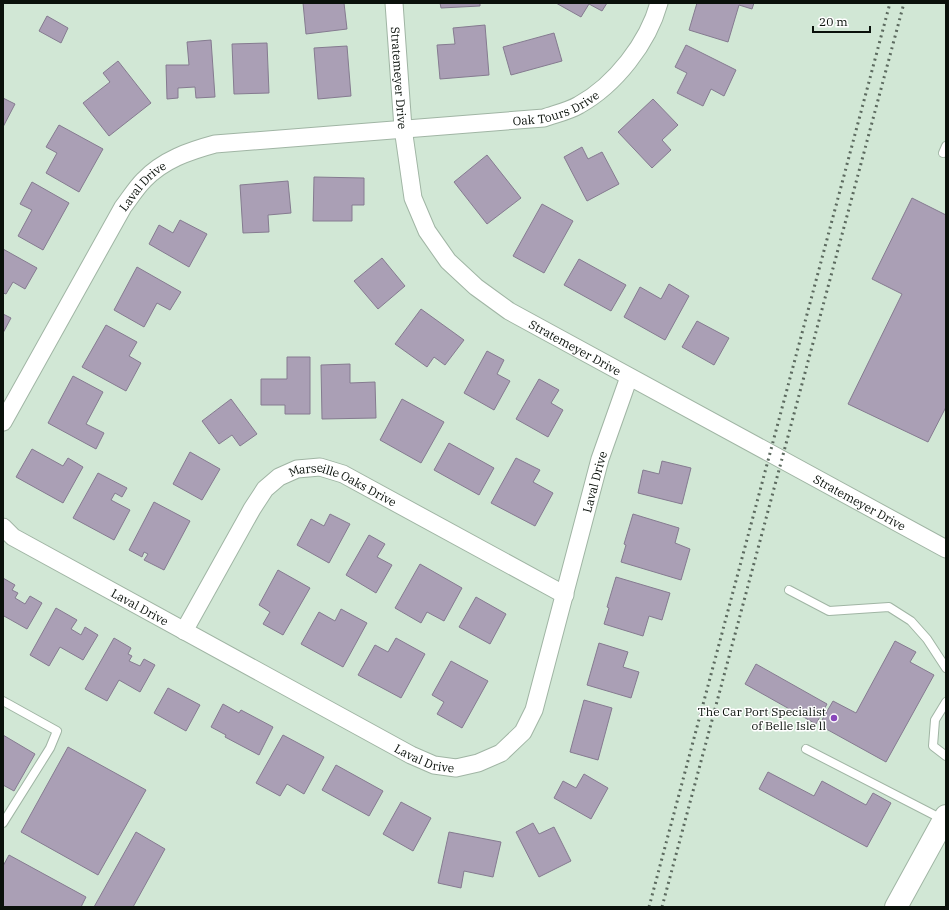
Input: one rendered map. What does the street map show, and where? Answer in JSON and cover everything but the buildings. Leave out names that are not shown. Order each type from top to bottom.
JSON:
[{"type":"main road","points":[[896,907],[944,822]]},
{"type":"street","name":"Stratemeyer Drive","points":[[394,3],[403,128],[413,198],[427,231],[448,261],[476,287],[509,311],[946,549]]},
{"type":"street","name":"Oak Tours Drive","points":[[403,128],[544,118],[579,105],[606,85],[628,63],[646,36],[659,3]]},
{"type":"street","name":"Laval Drive","points":[[3,422],[123,207],[144,179],[164,164],[188,151],[215,144],[403,128]]},
{"type":"street","name":"Laval Drive","points":[[3,527],[13,537],[411,755],[434,766],[456,768],[478,763],[502,753],[523,732],[534,710],[600,459],[629,377]]},
{"type":"street","name":"Marseille Oaks Drive","points":[[184,631],[252,509],[265,489],[279,477],[297,469],[320,467],[344,474],[565,595]]},
{"type":"lane","points":[[789,590],[829,611],[889,606],[911,620],[927,639],[946,668]]},
{"type":"lane","points":[[3,701],[57,732],[50,748],[3,822]]},
{"type":"lane","points":[[946,702],[935,720],[933,746],[946,756]]},
{"type":"lane","points":[[806,748],[944,822]]},
{"type":"railway","points":[[649,907],[890,3]]},
{"type":"railway","points":[[662,907],[904,3]]},
{"type":"place","name":"The Car Port Specialist of Belle Isle ll","points":[[834,718]]}]
